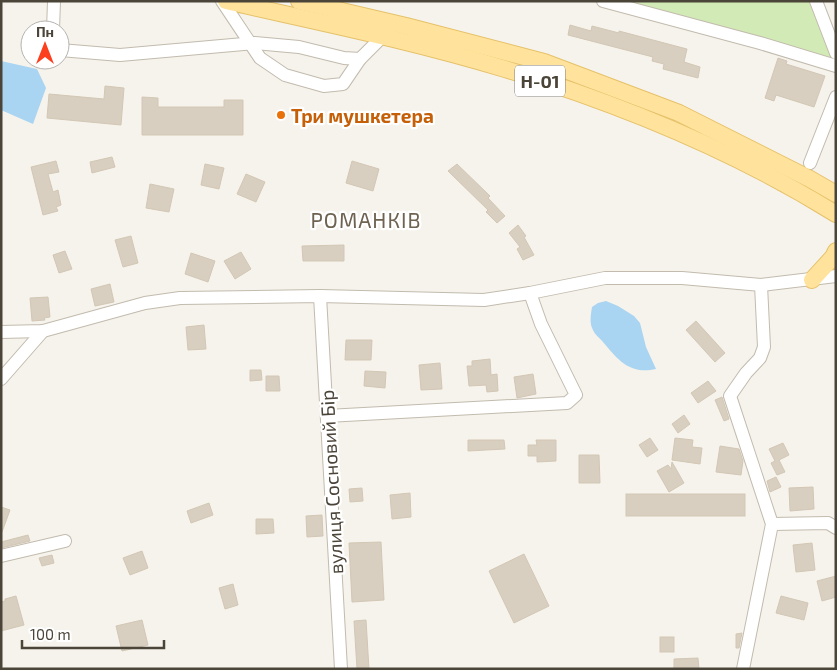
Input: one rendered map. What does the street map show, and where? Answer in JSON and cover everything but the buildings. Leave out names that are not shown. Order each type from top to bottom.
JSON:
[{"type":"main road","name":"Н-01","points":[[226,1],[382,37],[504,69],[596,99],[662,125],[729,156],[834,216]]},
{"type":"main road","name":"Н-01","points":[[299,1],[406,26],[544,62],[679,114],[810,179],[836,194]]},
{"type":"main road","points":[[812,280],[833,257],[836,251]]},
{"type":"street","points":[[54,1],[54,20]]},
{"type":"street","points":[[222,1],[260,58],[285,75],[324,86],[343,84],[360,59],[382,37]]},
{"type":"street","points":[[603,1],[760,43],[836,66]]},
{"type":"street","points":[[816,1],[836,53]]},
{"type":"street","points":[[70,51],[120,55],[250,44],[299,46],[344,58],[360,59]]},
{"type":"street","points":[[810,163],[836,97]]},
{"type":"street","points":[[1,332],[43,331],[146,303],[180,298],[320,296],[484,300],[605,278],[682,278],[761,285],[836,276]]},
{"type":"street","points":[[743,669],[772,524],[730,396],[746,373],[760,358],[764,347],[761,285]]},
{"type":"street","points":[[327,416],[567,403],[576,395],[541,324],[530,293]]},
{"type":"street","name":"вулиця Сосновий Бір","points":[[320,296],[341,669]]},
{"type":"street","points":[[1,379],[43,331]]},
{"type":"street","points":[[772,524],[828,524],[836,528]]},
{"type":"street","points":[[1,556],[64,541]]},
{"type":"green space","points":[[601,1],[816,1],[836,53],[836,66]]},
{"type":"water","points":[[1,61],[20,65],[20,70],[37,70],[46,88],[33,124],[1,110]]},
{"type":"water","points":[[606,301],[634,316],[640,323],[646,347],[656,369],[639,370],[625,364],[614,355],[595,333],[591,321],[592,307]]},
{"type":"place","name":"Три мушкетера","points":[[281,115]]},
{"type":"district","name":"РОМАНКІВ","points":[[366,219]]}]
